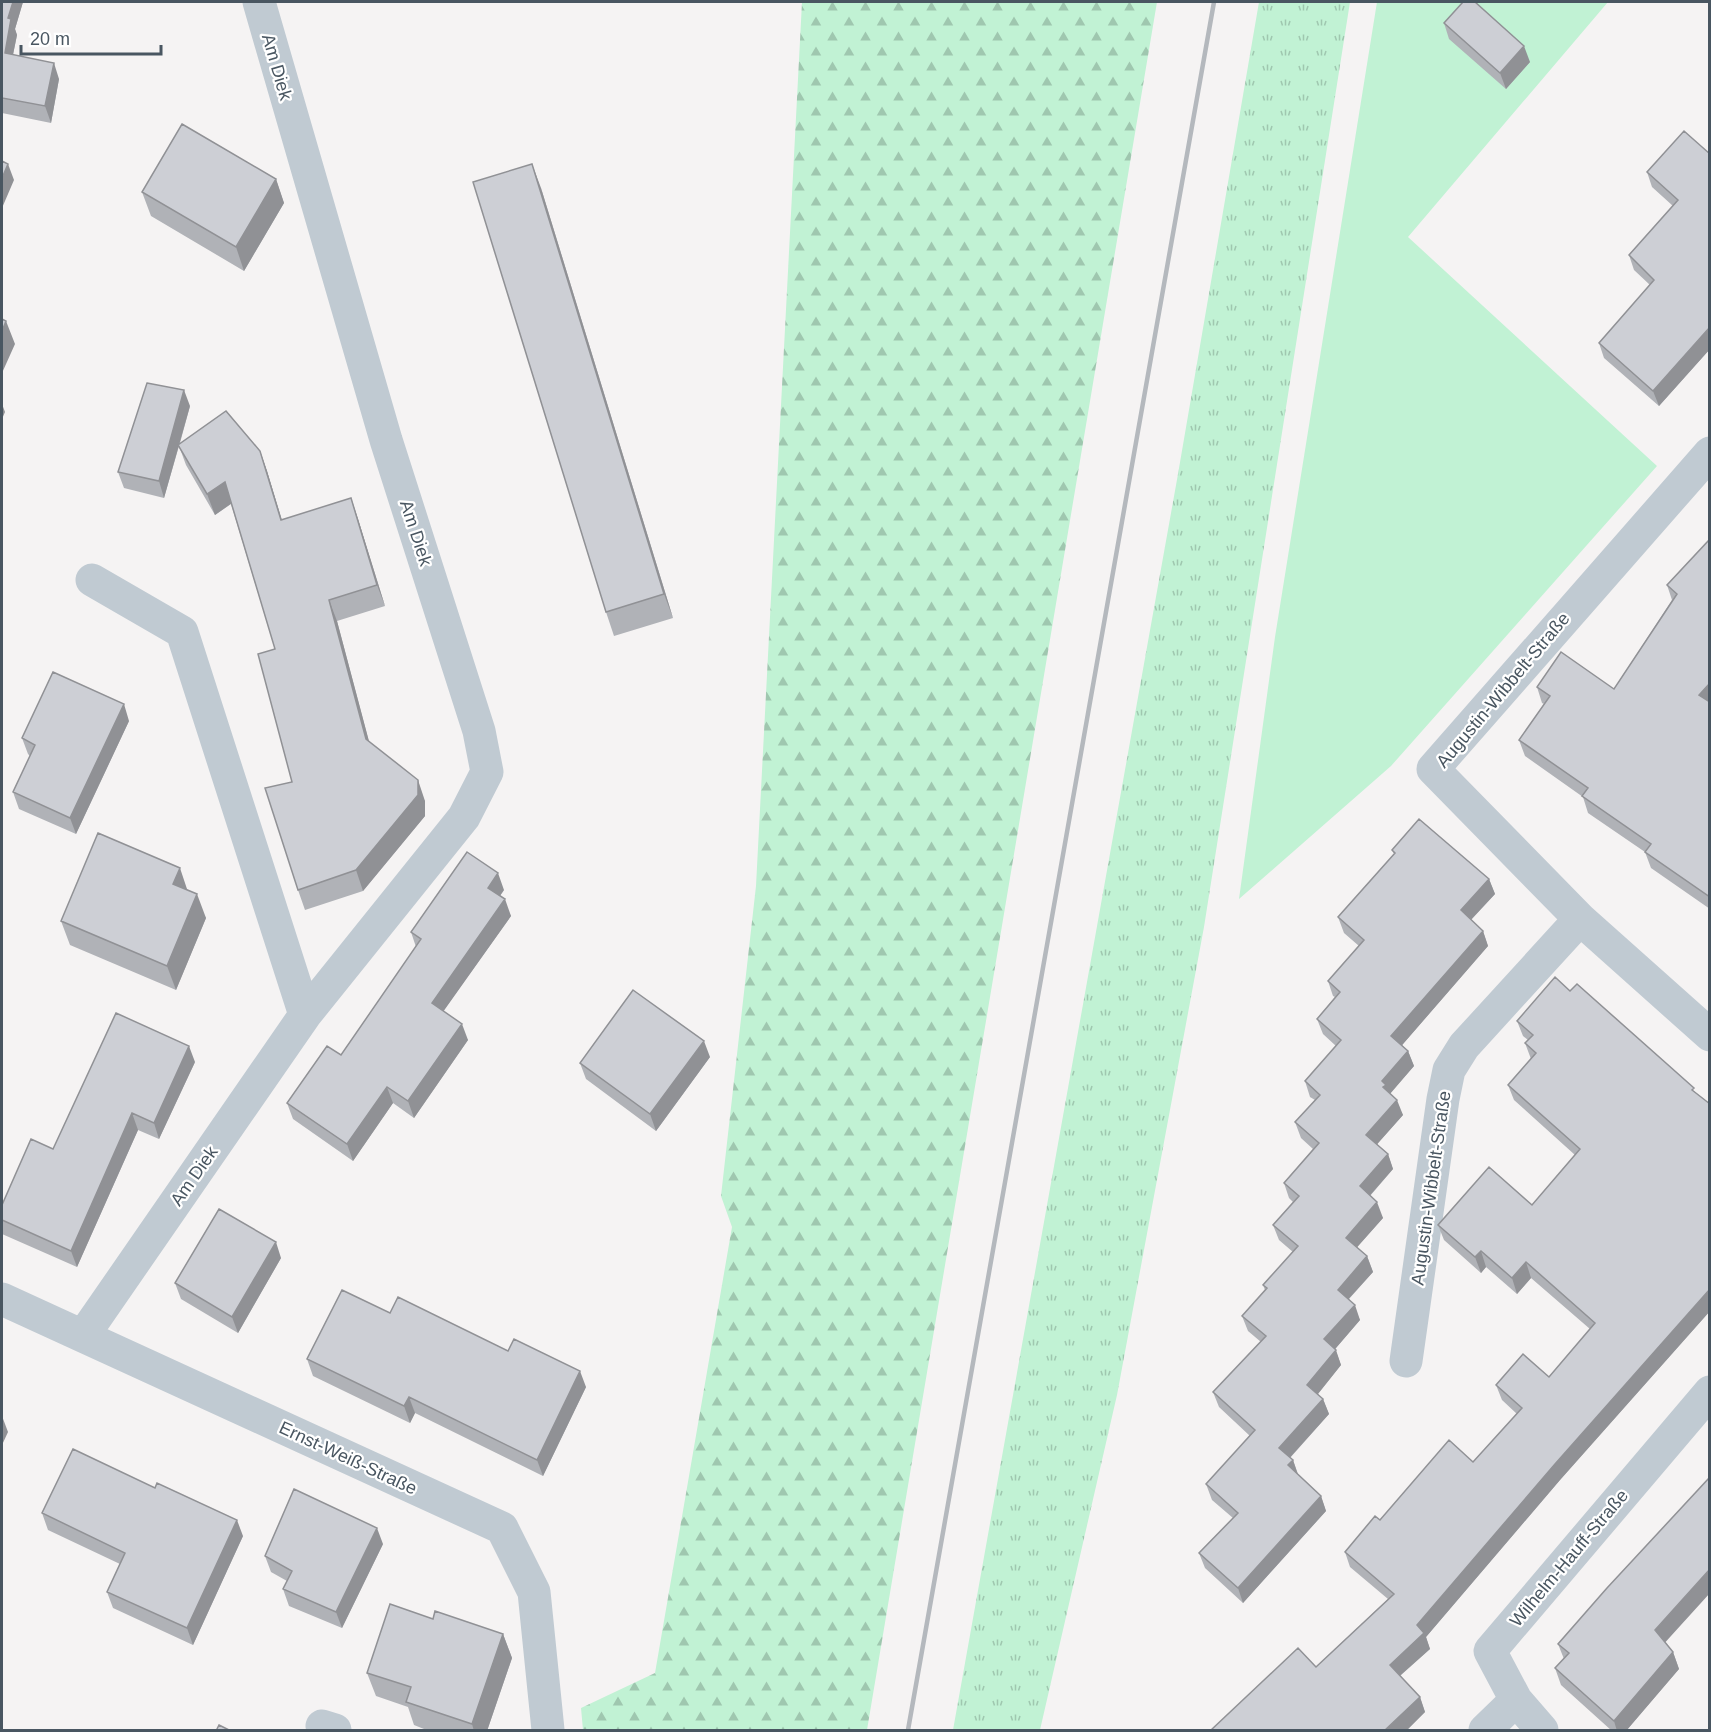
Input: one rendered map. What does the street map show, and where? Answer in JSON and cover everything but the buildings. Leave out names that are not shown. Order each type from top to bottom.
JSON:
[{"type":"street","name":"Am Diek","points":[[82,1336],[305,1015],[464,817],[487,772],[479,731],[386,440],[259,2]]},
{"type":"street","name":"Augustin-Wibbelt-Straße","points":[[1710,453],[1433,769],[1580,920],[1710,1035]]},
{"type":"street","points":[[92,580],[182,632],[305,1015]]},
{"type":"street","name":"Augustin-Wibbelt-Straße","points":[[1406,1362],[1449,1070],[1464,1046],[1580,920]]},
{"type":"street","name":"Ernst-Weiß-Straße","points":[[2,1299],[502,1528],[534,1592],[548,1731]]},
{"type":"street","name":"Wilhelm-Hauff-Straße","points":[[1542,1731],[1516,1700],[1490,1651],[1710,1392]]},
{"type":"street","points":[[1485,1731],[1516,1700]]},
{"type":"green space","points":[[802,2],[1157,2],[867,1730],[583,1730],[581,1708],[655,1673],[732,1227],[721,1196],[756,886]]},
{"type":"green space","points":[[1259,2],[1350,2],[1204,927],[1117,1395],[1040,1730],[953,1730],[1178,474]]},
{"type":"green space","points":[[1377,2],[1608,2],[1408,237],[1657,466],[1391,766],[1239,899],[1275,637]]},
{"type":"railway","points":[[908,1730],[1214,2]]}]
